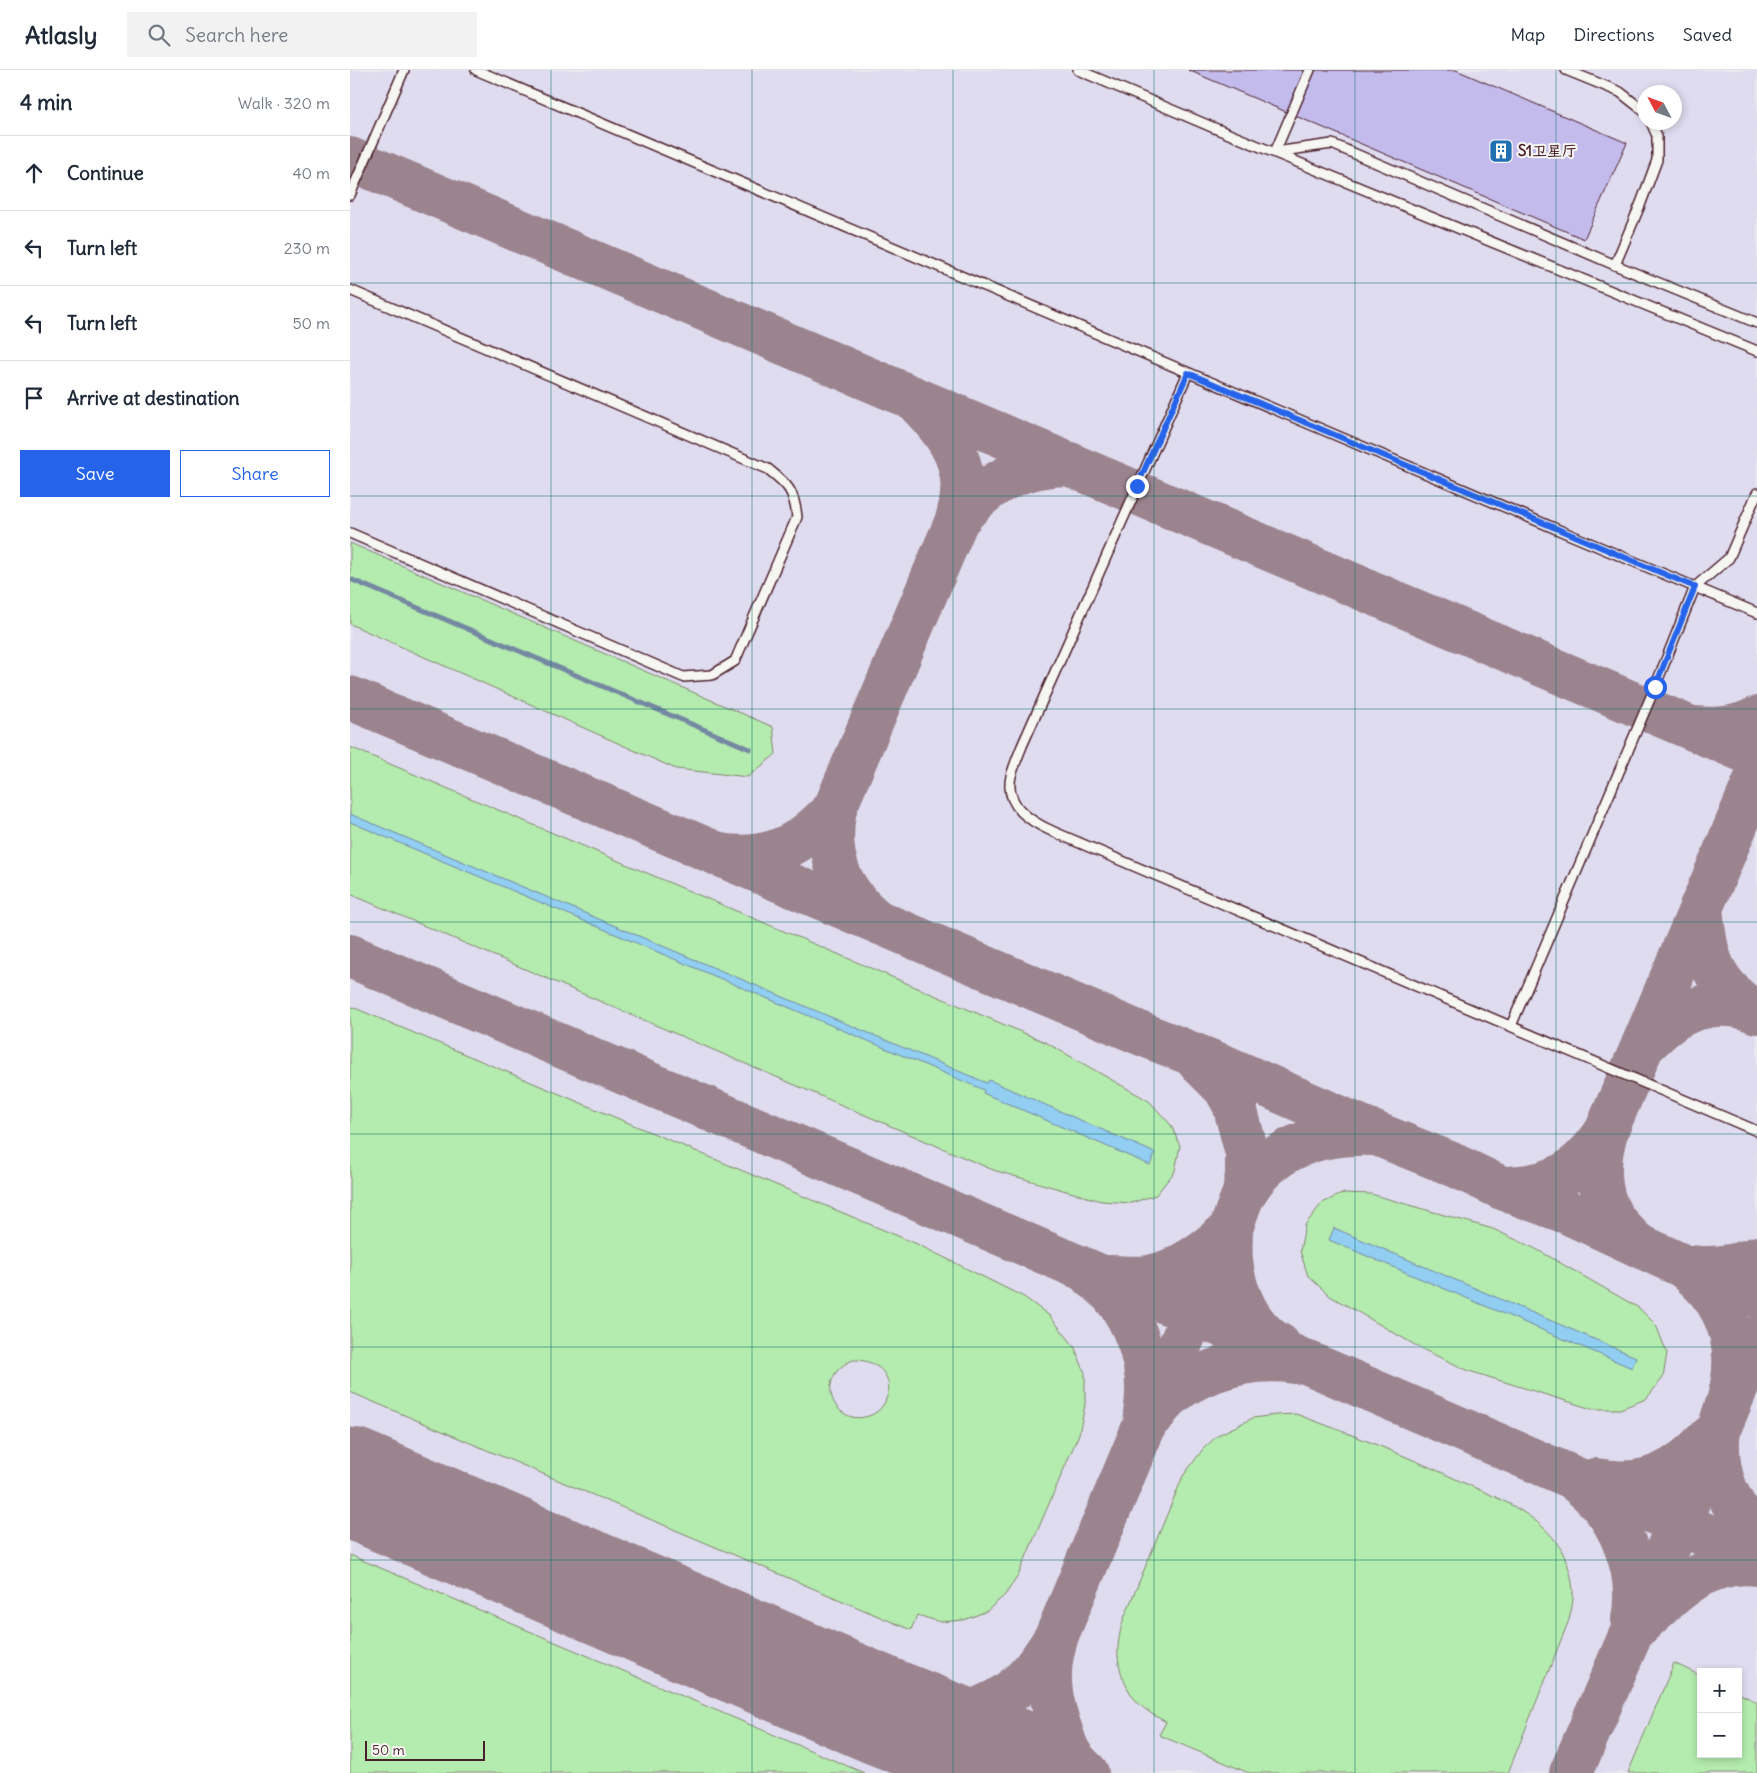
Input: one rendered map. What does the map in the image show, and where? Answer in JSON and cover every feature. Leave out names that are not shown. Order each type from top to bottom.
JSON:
[{"type":"lane","points":[[350,195],[404,70]]},
{"type":"lane","points":[[476,70],[1757,613]]},
{"type":"lane","points":[[1078,70],[1757,351]]},
{"type":"lane","points":[[1275,152],[1310,70]]},
{"type":"lane","points":[[1566,70],[1620,92],[1637,105]]},
{"type":"lane","points":[[1615,265],[1657,160],[1657,136],[1654,130]]},
{"type":"lane","points":[[1275,152],[1332,144],[1615,265],[1757,323]]},
{"type":"lane","points":[[350,290],[768,469],[785,482],[795,499],[797,516],[735,661],[712,675],[683,677],[350,533]]},
{"type":"lane","points":[[1188,373],[1022,746],[1011,777],[1010,791],[1016,805],[1028,818],[1054,832],[1757,1131]]},
{"type":"lane","points":[[1512,1026],[1695,587],[1729,558],[1757,494]]},
{"type":"shaded area","points":[[350,70],[1757,70],[1757,1773],[350,1773]]},
{"type":"green space","points":[[350,543],[773,727],[776,754],[748,777],[676,769],[350,624]]},
{"type":"green space","points":[[350,747],[1045,1042],[1149,1101],[1171,1125],[1180,1146],[1175,1171],[1156,1195],[1131,1203],[1101,1201],[993,1170],[350,894]]},
{"type":"green space","points":[[350,1006],[917,1244],[1024,1297],[1050,1316],[1074,1346],[1085,1373],[1085,1405],[1079,1434],[1018,1576],[1005,1595],[987,1611],[964,1620],[940,1622],[917,1615],[911,1630],[350,1392]],"holes":[[[853,1360],[869,1362],[882,1370],[886,1376],[888,1390],[885,1402],[878,1410],[871,1415],[858,1418],[847,1415],[838,1409],[833,1400],[831,1389],[833,1378],[840,1368]]]},
{"type":"green space","points":[[1344,1193],[1371,1194],[1493,1229],[1536,1249],[1639,1308],[1656,1325],[1667,1353],[1663,1378],[1646,1399],[1620,1409],[1592,1409],[1469,1371],[1422,1349],[1330,1296],[1308,1276],[1300,1251],[1305,1225],[1322,1203]]},
{"type":"green space","points":[[1296,1414],[1442,1472],[1514,1506],[1538,1522],[1561,1549],[1567,1562],[1573,1591],[1569,1620],[1508,1773],[1249,1773],[1159,1735],[1166,1722],[1150,1713],[1133,1697],[1128,1689],[1119,1663],[1118,1642],[1121,1628],[1183,1476],[1203,1449],[1218,1435],[1253,1418]]},
{"type":"green space","points":[[350,1555],[864,1773],[350,1773]]},
{"type":"green space","points":[[1674,1663],[1697,1674],[1697,1758],[1742,1758],[1742,1695],[1757,1702],[1757,1773],[1628,1773]]},
{"type":"water","points":[[350,814],[987,1083],[989,1080],[1155,1153],[1150,1165],[983,1093],[984,1090],[350,822]]},
{"type":"water","points":[[1334,1228],[1636,1357],[1632,1368],[1329,1240]]},
{"type":"building","name":"S1卫星厅","points":[[1188,70],[1456,70],[1627,143],[1584,239]]},
{"type":"waterway","points":[[350,579],[750,749]]},
{"type":"taxiway","points":[[350,159],[1757,756]]},
{"type":"taxiway","points":[[874,919],[851,896],[838,870],[832,841],[835,808],[957,520],[962,497],[962,480],[956,455],[936,422],[918,403]]},
{"type":"taxiway","points":[[957,520],[980,496],[1006,478],[1036,468],[1070,464]]},
{"type":"taxiway","points":[[350,698],[1142,1034],[1225,1067],[1377,1134],[1454,1165],[1502,1188],[1569,1213],[1683,1266],[1757,1296]]},
{"type":"taxiway","points":[[1693,728],[1726,728],[1757,718]]},
{"type":"taxiway","points":[[1635,1243],[1614,1220],[1603,1196],[1600,1165],[1606,1132],[1757,776]]},
{"type":"taxiway","points":[[725,856],[758,856],[786,847],[811,831],[835,808]]},
{"type":"taxiway","points":[[1701,907],[1705,939],[1712,965],[1726,987],[1750,1009]]},
{"type":"taxiway","points":[[350,956],[1100,1276],[1193,1313],[1757,1557]]},
{"type":"taxiway","points":[[1643,1046],[1676,1018],[1698,1008],[1722,1005],[1746,1008],[1757,1012]]},
{"type":"taxiway","points":[[1198,1061],[1225,1088],[1234,1104],[1247,1153],[1247,1175],[1244,1194]]},
{"type":"taxiway","points":[[1503,1188],[1536,1185],[1562,1175],[1574,1168],[1585,1158],[1606,1132]]},
{"type":"taxiway","points":[[882,1711],[922,1720],[952,1717],[982,1708],[996,1701],[1009,1693],[1030,1674],[1057,1635],[1140,1436],[1231,1229],[1245,1192],[1256,1176],[1270,1163],[1300,1145],[1317,1139],[1335,1136],[1373,1134]]},
{"type":"taxiway","points":[[1231,1229],[1231,1260],[1240,1297],[1245,1309],[1260,1330],[1279,1345]]},
{"type":"taxiway","points":[[1109,1277],[1144,1278],[1172,1270],[1192,1259],[1230,1230]]},
{"type":"taxiway","points":[[1692,1267],[1725,1267],[1757,1258]]},
{"type":"taxiway","points":[[1688,1270],[1714,1297],[1729,1327],[1733,1344],[1733,1379],[1718,1435],[1719,1465],[1730,1497],[1757,1539]]},
{"type":"taxiway","points":[[1091,1276],[1118,1302],[1137,1337],[1146,1375],[1145,1413]]},
{"type":"taxiway","points":[[1571,1773],[1757,1338]]},
{"type":"taxiway","points":[[1154,1414],[1166,1399],[1198,1377],[1237,1364],[1257,1361],[1295,1362]]},
{"type":"taxiway","points":[[1595,1480],[1624,1483],[1636,1482],[1661,1475],[1683,1462],[1712,1436]]},
{"type":"taxiway","points":[[1580,1484],[1594,1496],[1606,1511],[1617,1527],[1625,1544],[1634,1581],[1633,1619]]},
{"type":"taxiway","points":[[1640,1624],[1679,1590],[1707,1572],[1739,1563],[1757,1564]]},
{"type":"taxiway","points":[[1056,1639],[1050,1675],[1054,1710],[1068,1750],[1075,1761],[1087,1773]]},
{"type":"runway","points":[[350,1482],[882,1711],[1040,1773]]},
{"type":"place","name":"S1卫星厅","points":[[1501,151]]},
{"type":"route","points":[[1137,486],[1188,373],[1695,587],[1655,687]]}]
